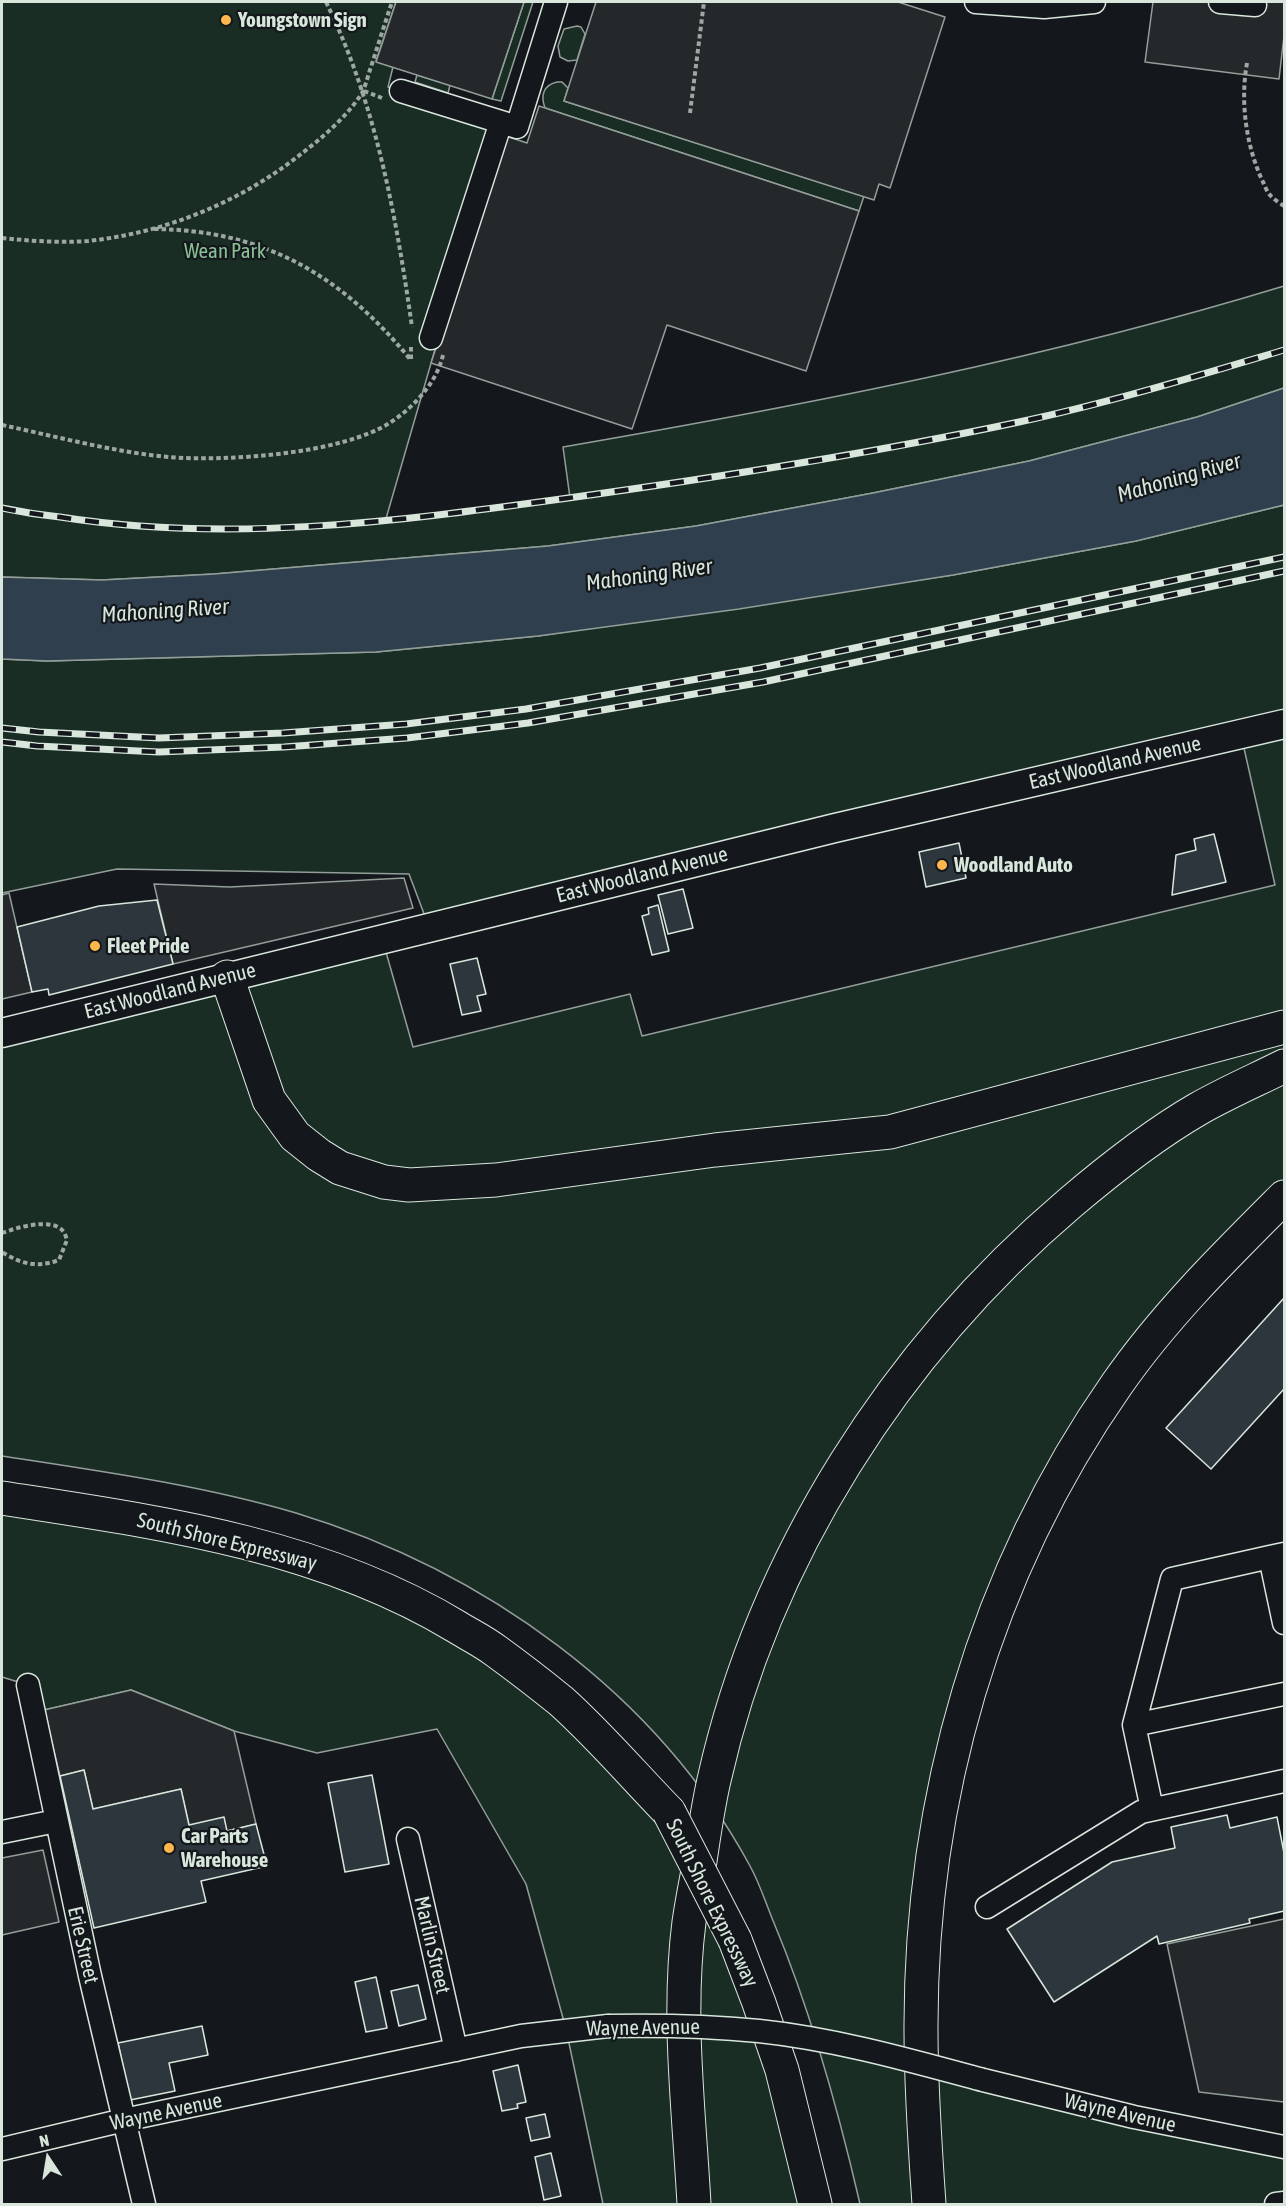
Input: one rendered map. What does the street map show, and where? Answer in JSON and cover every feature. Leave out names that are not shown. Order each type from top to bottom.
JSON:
[{"type":"highway","points":[[227,976],[269,1100],[295,1136],[340,1168],[384,1182],[426,1186],[496,1180],[715,1150],[890,1132],[1284,1027]]},
{"type":"highway","points":[[695,2200],[684,2049],[684,1989],[689,1923],[714,1780],[738,1695],[763,1625],[818,1507],[852,1453],[913,1366],[1005,1261],[1093,1184],[1166,1130],[1199,1108],[1284,1066]]},
{"type":"highway","points":[[929,2205],[920,2029],[924,1941],[933,1847],[942,1799],[962,1713],[978,1659],[1002,1593],[1030,1532],[1074,1449],[1117,1383],[1161,1326],[1192,1291],[1284,1197]]},
{"type":"highway","name":"South Shore Expressway","points":[[2,1497],[114,1515],[199,1532],[270,1549],[359,1578],[430,1611],[495,1650],[560,1701],[597,1736],[669,1812],[735,1940],[782,2070],[815,2205]]},
{"type":"main road","name":"East Woodland Avenue","points":[[2,1033],[835,828],[1284,724]]},
{"type":"street","points":[[430,347],[509,124],[556,2]]},
{"type":"street","points":[[976,2],[1044,7],[1094,2]]},
{"type":"street","points":[[1220,2],[1255,5]]},
{"type":"street","points":[[392,94],[509,124]]},
{"type":"street","points":[[1152,1809],[1134,1725],[1172,1579],[1277,1556],[1284,1623]]},
{"type":"street","name":"Erie Street","points":[[28,1685],[56,1821],[144,2205]]},
{"type":"street","points":[[1134,1725],[1284,1694]]},
{"type":"street","points":[[987,1907],[1141,1812],[1284,1781]]},
{"type":"street","points":[[2,1832],[56,1821]]},
{"type":"street","name":"Marlin Street","points":[[408,1839],[456,2050]]},
{"type":"street","name":"Wayne Avenue","points":[[2,2149],[124,2120],[532,2034],[608,2026],[684,2025],[773,2033],[873,2051],[1134,2117],[1284,2147]]},
{"type":"street","points":[[1276,2205],[1284,2203]]},
{"type":"path","points":[[326,2],[354,64],[388,184],[398,232],[412,327],[411,359]]},
{"type":"path","points":[[2,238],[42,242],[88,241],[149,229],[178,222],[219,205],[253,187],[319,140],[344,116],[363,91],[392,2]]},
{"type":"path","points":[[690,113],[704,2]]},
{"type":"path","points":[[1247,63],[1245,100],[1253,161],[1269,194],[1284,206]]},
{"type":"path","points":[[363,91],[392,94]]},
{"type":"path","points":[[149,229],[189,230],[226,236],[292,259],[356,301],[387,330],[411,359]]},
{"type":"path","points":[[2,425],[166,457],[219,458],[302,451],[367,433],[391,422],[426,391],[441,366],[430,347],[411,359]]},
{"type":"path","points":[[2,1233],[45,1224],[54,1225],[63,1230],[67,1240],[59,1260],[45,1265],[22,1262],[2,1252]]},
{"type":"green space","name":"Wean Park","points":[[2,2],[396,2],[376,61],[393,67],[388,87],[501,122],[385,522],[570,498],[563,447],[836,397],[1016,358],[1106,336],[1284,286],[1284,388],[1197,417],[1029,461],[696,526],[548,546],[214,574],[102,580],[2,577]]},
{"type":"green space","points":[[524,2],[533,2],[501,101],[492,99]]},
{"type":"green space","points":[[581,27],[585,34],[577,60],[568,61],[560,57],[558,46],[564,29]]},
{"type":"green space","points":[[417,75],[450,85],[448,93],[415,82]]},
{"type":"green space","points":[[557,82],[562,82],[568,88],[564,101],[864,196],[859,211],[545,108],[544,91]]},
{"type":"green space","points":[[1284,505],[1284,1197],[1117,1383],[962,1713],[922,2063],[1284,2147],[1284,2203],[860,2204],[843,2133],[812,2027],[788,1957],[754,1873],[711,1803],[666,1745],[614,1693],[558,1646],[497,1604],[433,1568],[365,1537],[296,1513],[224,1494],[2,1456],[2,1033],[382,938],[413,1047],[630,994],[642,1036],[1275,885],[1241,735],[429,927],[409,874],[117,869],[2,893],[2,659],[47,661],[376,652],[538,636],[953,575],[1136,541]]},
{"type":"green space","points":[[2,1498],[113,1515],[430,1611],[669,1812],[735,1940],[815,2204],[603,2204],[566,2029],[526,1884],[437,1729],[317,1753],[234,1731],[131,1690],[44,1710],[28,1685],[2,1677]]},
{"type":"shaded area","points":[[396,2],[524,2],[492,99],[376,62]]},
{"type":"shaded area","points":[[596,2],[898,2],[945,17],[890,188],[879,184],[874,200],[564,101]]},
{"type":"shaded area","points":[[1153,2],[1284,2],[1284,36],[1279,79],[1145,62]]},
{"type":"shaded area","points":[[539,106],[859,211],[806,371],[667,325],[632,429],[431,363],[506,136],[527,143]]},
{"type":"shaded area","points":[[404,878],[413,908],[173,964],[154,884],[230,887]]},
{"type":"shaded area","points":[[9,893],[32,992],[2,999],[2,895]]},
{"type":"shaded area","points":[[131,1690],[234,1731],[256,1824],[227,1831],[189,1825],[181,1789],[93,1809],[84,1770],[60,1776],[44,1710]]},
{"type":"shaded area","points":[[43,1850],[59,1922],[2,1935],[2,1858]]},
{"type":"shaded area","points":[[1284,1919],[1284,2102],[1199,2092],[1167,1944]]},
{"type":"water","name":"Mahoning River","points":[[1284,388],[1284,505],[1136,541],[953,575],[739,609],[538,636],[376,652],[47,661],[2,659],[2,577],[102,580],[214,574],[548,546],[696,526],[1029,461],[1197,417]]},
{"type":"building","points":[[1214,834],[1226,882],[1172,895],[1176,855],[1196,850],[1194,839]]},
{"type":"building","name":"Woodland Auto","points":[[959,843],[966,878],[926,887],[919,852]]},
{"type":"building","points":[[683,889],[693,928],[668,934],[658,895]]},
{"type":"building","name":"Fleet Pride","points":[[157,900],[173,964],[49,995],[48,989],[32,992],[17,927],[99,906]]},
{"type":"building","points":[[658,905],[669,951],[652,955],[642,916],[649,914],[648,908]]},
{"type":"building","points":[[477,958],[486,994],[477,996],[481,1011],[462,1015],[450,964]]},
{"type":"building","points":[[1284,1298],[1284,1389],[1211,1469],[1166,1428]]},
{"type":"building","name":"Car Parts Warehouse","points":[[84,1770],[93,1809],[181,1789],[189,1825],[224,1817],[227,1831],[256,1824],[267,1866],[201,1881],[206,1902],[94,1928],[60,1776]]},
{"type":"building","points":[[372,1775],[389,1864],[345,1872],[328,1783]]},
{"type":"building","points":[[1227,1815],[1230,1828],[1277,1817],[1284,1853],[1284,1911],[1249,1919],[1250,1923],[1159,1944],[1157,1936],[1054,2002],[1007,1929],[1112,1862],[1175,1848],[1171,1827]]},
{"type":"building","points":[[376,1977],[387,2028],[366,2032],[355,1982]]},
{"type":"building","points":[[418,1985],[426,2019],[399,2026],[391,1991]]},
{"type":"building","points":[[202,2026],[208,2055],[169,2063],[175,2091],[130,2100],[118,2043]]},
{"type":"building","points":[[518,2065],[526,2102],[517,2104],[518,2108],[502,2111],[493,2071]]},
{"type":"building","points":[[545,2114],[550,2137],[531,2141],[526,2118]]},
{"type":"building","points":[[551,2153],[561,2196],[544,2200],[535,2157]]},
{"type":"railway","points":[[2,508],[123,525],[185,528],[248,529],[310,526],[436,515],[734,474],[962,434],[1153,389],[1284,350]]},
{"type":"railway","points":[[2,728],[159,738],[283,733],[406,724],[526,709],[760,668],[1284,557]]},
{"type":"railway","points":[[2,742],[159,752],[284,747],[407,738],[528,723],[763,682],[1284,571]]},
{"type":"place","name":"Youngstown Sign","points":[[226,20]]},
{"type":"place","name":"Woodland Auto","points":[[942,865]]},
{"type":"place","name":"Fleet Pride","points":[[95,946]]},
{"type":"place","name":"Car Parts Warehouse","points":[[169,1848]]}]
